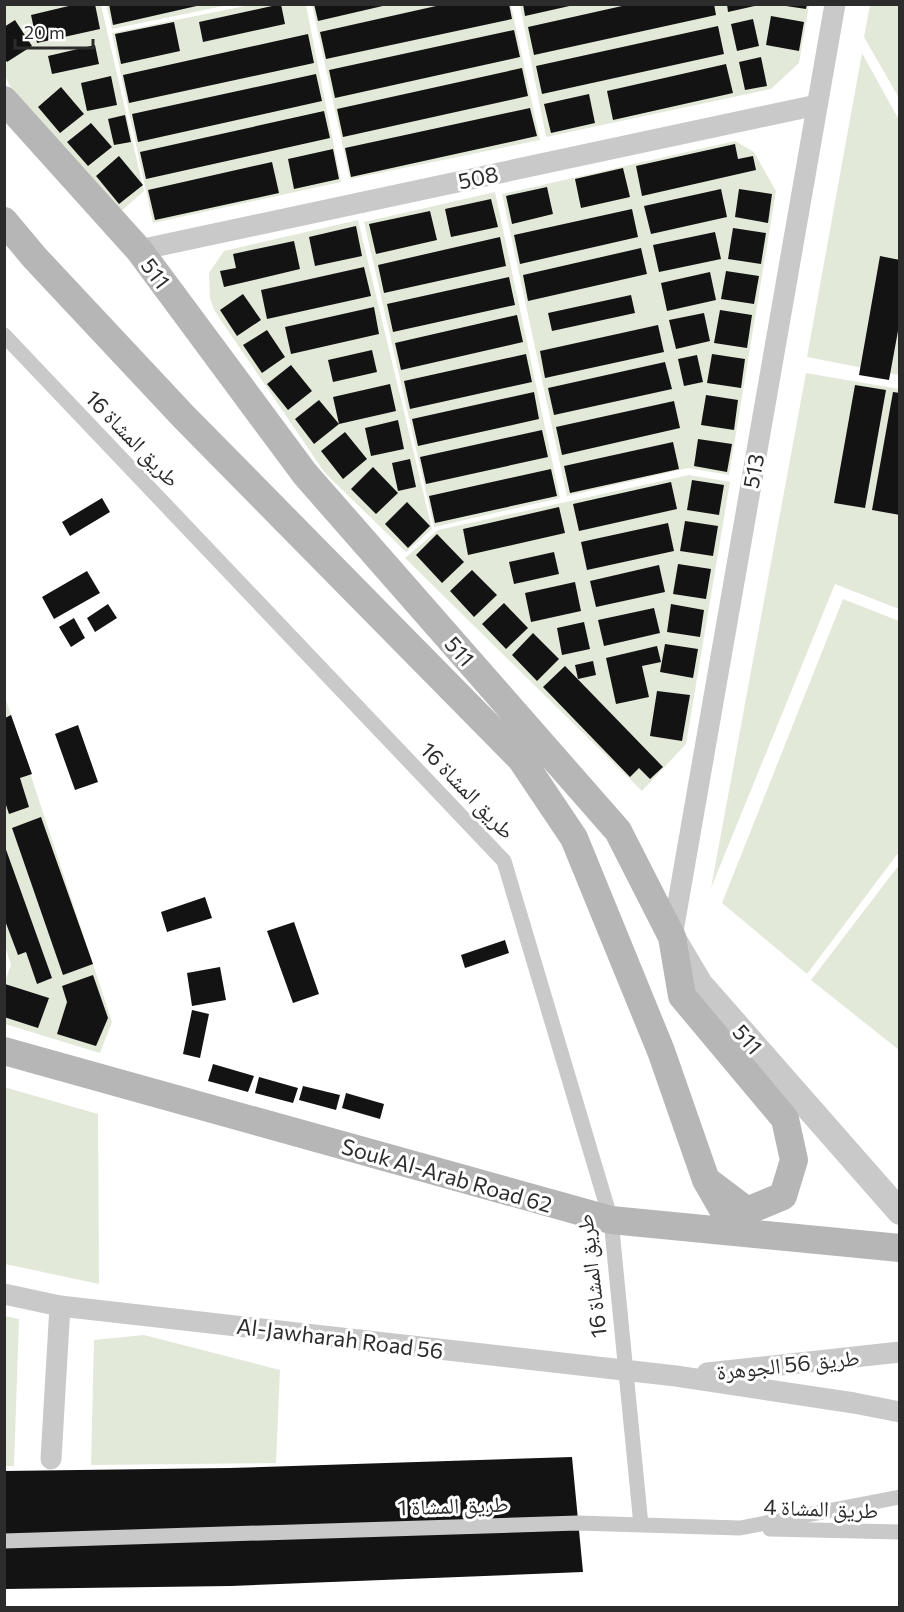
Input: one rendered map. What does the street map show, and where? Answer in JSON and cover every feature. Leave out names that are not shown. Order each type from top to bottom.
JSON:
[{"type":"main road","name":"511","points":[[4,100],[139,250],[305,474],[618,831],[672,937]]},
{"type":"main road","name":"511","points":[[4,221],[34,258],[184,417],[521,759],[574,838],[660,1051],[706,1180],[736,1232]]},
{"type":"main road","points":[[672,937],[681,996],[785,1119],[794,1160],[783,1196],[747,1211],[706,1180]]},
{"type":"main road","name":"Souk Al-Arab Road 62","points":[[4,1051],[610,1220],[900,1248]]},
{"type":"street","name":"513","points":[[672,937],[835,4]]},
{"type":"street","name":"508","points":[[139,250],[817,105]]},
{"type":"street","name":"طريق المشاة 16","points":[[4,335],[504,861],[610,1220],[641,1525]]},
{"type":"street","name":"511","points":[[672,937],[700,984],[900,1212]]},
{"type":"street","name":"Al-Jawharah Road 56","points":[[4,1294],[60,1306],[676,1376]]},
{"type":"street","points":[[51,1459],[60,1306]]},
{"type":"street","name":"طريق 56 الجوهرة","points":[[676,1376],[900,1352]]},
{"type":"street","points":[[676,1376],[900,1412]]},
{"type":"street","name":"طريق المشاة 1","points":[[4,1541],[579,1523],[740,1528],[900,1497]]},
{"type":"street","name":"طريق المشاة 4","points":[[740,1528],[900,1532]]},
{"type":"green space","points":[[106,4],[228,5],[112,29]]},
{"type":"green space","points":[[4,5],[101,5],[144,191],[119,213],[10,86],[5,76]]},
{"type":"green space","points":[[250,5],[306,5],[341,182],[153,223],[112,33]]},
{"type":"green space","points":[[312,5],[511,5],[540,140],[350,179]]},
{"type":"green space","points":[[520,5],[809,5],[799,63],[771,89],[546,137]]},
{"type":"green space","points":[[870,5],[899,5],[899,98],[864,37]]},
{"type":"green space","points":[[862,53],[899,120],[899,375],[807,357]]},
{"type":"green space","points":[[735,141],[754,152],[776,191],[729,475],[688,468],[567,496],[502,194]]},
{"type":"green space","points":[[495,192],[560,498],[434,527],[364,222]]},
{"type":"green space","points":[[358,220],[432,529],[406,552],[325,473],[214,310],[210,298],[209,273],[224,251]]},
{"type":"green space","points":[[806,373],[899,389],[899,609],[835,584],[711,888]]},
{"type":"green space","points":[[689,475],[730,482],[686,744],[642,791],[405,558],[438,530]]},
{"type":"green space","points":[[843,599],[899,621],[899,852],[807,974],[722,903]]},
{"type":"green space","points":[[4,694],[112,1022],[100,1053],[5,1024],[5,981],[11,965],[4,943]]},
{"type":"green space","points":[[899,865],[899,1050],[811,980]]},
{"type":"green space","points":[[4,1087],[98,1114],[99,1284],[5,1264]]},
{"type":"green space","points":[[5,1316],[19,1319],[14,1466],[5,1466]]},
{"type":"green space","points":[[144,1335],[280,1370],[276,1463],[91,1465],[94,1340]]},
{"type":"building","points":[[77,4],[95,4],[100,29],[37,43],[31,15]]},
{"type":"building","points":[[109,4],[201,4],[201,5],[113,25]]},
{"type":"building","points":[[281,4],[285,24],[203,42],[199,22]]},
{"type":"building","points":[[314,4],[387,4],[387,5],[318,21]]},
{"type":"building","points":[[445,4],[509,4],[512,19],[326,59],[320,32]]},
{"type":"building","points":[[523,4],[574,4],[574,5],[525,16]]},
{"type":"building","points":[[631,4],[714,4],[716,15],[534,55],[528,27]]},
{"type":"building","points":[[727,4],[759,4],[759,5],[728,12]]},
{"type":"building","points":[[787,4],[807,4],[806,9],[786,6]]},
{"type":"building","points":[[771,16],[804,22],[799,51],[766,45]]},
{"type":"building","points":[[753,19],[759,46],[737,51],[731,24]]},
{"type":"building","points":[[15,20],[32,46],[7,62],[4,58],[4,27]]},
{"type":"building","points":[[174,22],[180,51],[121,64],[115,34]]},
{"type":"building","points":[[718,26],[724,54],[542,94],[536,66]]},
{"type":"building","points":[[514,30],[520,57],[335,98],[329,70]]},
{"type":"building","points":[[308,34],[314,63],[129,103],[123,75]]},
{"type":"building","points":[[95,45],[99,64],[52,74],[48,56]]},
{"type":"building","points":[[761,57],[767,86],[745,90],[739,62]]},
{"type":"building","points":[[726,64],[733,93],[613,120],[607,91]]},
{"type":"building","points":[[522,68],[528,96],[343,137],[337,109]]},
{"type":"building","points":[[316,74],[322,101],[138,142],[132,114]]},
{"type":"building","points":[[111,76],[117,105],[87,111],[81,83]]},
{"type":"building","points":[[61,87],[84,114],[60,133],[38,107]]},
{"type":"building","points":[[589,94],[595,123],[551,133],[544,104]]},
{"type":"building","points":[[530,108],[537,136],[351,177],[345,148]]},
{"type":"building","points":[[324,111],[330,138],[146,179],[140,152]]},
{"type":"building","points":[[125,115],[131,142],[114,145],[108,119]]},
{"type":"building","points":[[91,123],[112,147],[88,166],[67,142]]},
{"type":"building","points":[[735,144],[738,159],[753,156],[756,170],[642,196],[636,166]]},
{"type":"building","points":[[333,149],[339,179],[294,189],[288,159]]},
{"type":"building","points":[[119,156],[143,185],[119,204],[96,176]]},
{"type":"building","points":[[272,162],[279,193],[155,220],[148,190]]},
{"type":"building","points":[[623,168],[630,197],[581,208],[575,179]]},
{"type":"building","points":[[547,187],[553,214],[512,224],[506,196]]},
{"type":"building","points":[[721,189],[727,217],[651,234],[644,206]]},
{"type":"building","points":[[739,189],[772,194],[768,223],[735,217]]},
{"type":"building","points":[[491,199],[498,227],[451,237],[445,209]]},
{"type":"building","points":[[632,209],[638,237],[520,264],[514,235]]},
{"type":"building","points":[[430,211],[437,240],[376,254],[369,224]]},
{"type":"building","points":[[356,226],[362,256],[315,266],[309,237]]},
{"type":"building","points":[[733,228],[766,233],[761,264],[728,259]]},
{"type":"building","points":[[715,232],[721,259],[659,272],[653,245]]},
{"type":"building","points":[[500,237],[506,266],[384,293],[378,265]]},
{"type":"building","points":[[294,241],[300,269],[224,287],[220,271],[236,268],[233,254]]},
{"type":"building","points":[[641,248],[647,274],[528,301],[523,275]]},
{"type":"building","points":[[880,256],[900,260],[900,320],[889,380],[859,375]]},
{"type":"building","points":[[364,267],[371,296],[267,319],[261,290]]},
{"type":"building","points":[[726,271],[759,276],[754,304],[721,299]]},
{"type":"building","points":[[710,272],[716,300],[667,311],[661,283]]},
{"type":"building","points":[[509,277],[515,305],[393,332],[387,304]]},
{"type":"building","points":[[243,294],[261,320],[237,336],[220,310]]},
{"type":"building","points":[[631,295],[635,313],[552,331],[548,313]]},
{"type":"building","points":[[374,307],[379,334],[291,354],[285,327]]},
{"type":"building","points":[[720,310],[752,315],[747,348],[714,343]]},
{"type":"building","points":[[704,313],[710,341],[676,349],[669,320]]},
{"type":"building","points":[[517,315],[523,342],[401,370],[395,343]]},
{"type":"building","points":[[658,325],[664,352],[545,378],[540,351]]},
{"type":"building","points":[[267,330],[285,357],[262,373],[243,345]]},
{"type":"building","points":[[372,350],[377,372],[333,382],[328,360]]},
{"type":"building","points":[[526,354],[532,382],[410,409],[404,381]]},
{"type":"building","points":[[712,354],[745,359],[741,388],[707,383]]},
{"type":"building","points":[[697,355],[703,382],[684,386],[678,359]]},
{"type":"building","points":[[665,362],[672,389],[554,415],[548,388]]},
{"type":"building","points":[[291,365],[312,391],[288,410],[267,384]]},
{"type":"building","points":[[390,384],[396,411],[339,424],[333,397]]},
{"type":"building","points":[[855,385],[886,390],[865,508],[834,503]]},
{"type":"building","points":[[534,392],[539,419],[418,446],[412,419]]},
{"type":"building","points":[[893,392],[900,393],[900,515],[872,510]]},
{"type":"building","points":[[706,395],[738,400],[734,430],[701,425]]},
{"type":"building","points":[[319,400],[339,424],[314,444],[295,419]]},
{"type":"building","points":[[674,401],[680,428],[562,455],[556,427]]},
{"type":"building","points":[[398,420],[404,449],[371,456],[365,428]]},
{"type":"building","points":[[542,430],[548,457],[426,484],[420,457]]},
{"type":"building","points":[[345,432],[367,459],[343,479],[321,451]]},
{"type":"building","points":[[698,439],[732,444],[727,472],[694,466]]},
{"type":"building","points":[[673,442],[679,469],[570,493],[564,466]]},
{"type":"building","points":[[410,459],[416,487],[398,491],[392,463]]},
{"type":"building","points":[[373,467],[398,493],[376,514],[351,489]]},
{"type":"building","points":[[551,469],[557,496],[435,523],[429,496]]},
{"type":"building","points":[[692,480],[724,485],[719,515],[687,510]]},
{"type":"building","points":[[671,482],[677,509],[579,531],[573,504]]},
{"type":"building","points":[[102,498],[110,512],[70,536],[62,522]]},
{"type":"building","points":[[407,502],[430,526],[408,548],[385,524]]},
{"type":"building","points":[[559,507],[565,533],[468,555],[463,529]]},
{"type":"building","points":[[685,521],[718,526],[713,556],[680,551]]},
{"type":"building","points":[[668,523],[674,551],[587,570],[581,542]]},
{"type":"building","points":[[437,534],[464,562],[442,583],[416,555]]},
{"type":"building","points":[[554,552],[559,574],[514,584],[509,562]]},
{"type":"building","points":[[678,564],[711,569],[706,599],[673,594]]},
{"type":"building","points":[[659,565],[665,592],[596,607],[590,581]]},
{"type":"building","points":[[472,570],[497,595],[474,617],[450,591]]},
{"type":"building","points":[[87,571],[100,593],[54,619],[42,597]]},
{"type":"building","points":[[575,582],[581,611],[531,622],[525,593]]},
{"type":"building","points":[[504,603],[528,628],[506,649],[482,624]]},
{"type":"building","points":[[108,604],[117,618],[95,632],[87,618]]},
{"type":"building","points":[[671,604],[704,610],[700,637],[667,632]]},
{"type":"building","points":[[654,608],[660,633],[604,646],[598,620]]},
{"type":"building","points":[[74,618],[85,638],[71,647],[59,627]]},
{"type":"building","points":[[584,622],[590,649],[562,655],[557,628]]},
{"type":"building","points":[[533,633],[559,659],[537,681],[512,655]]},
{"type":"building","points":[[665,644],[698,649],[693,678],[660,672]]},
{"type":"building","points":[[657,646],[661,662],[642,666],[649,697],[616,704],[606,658]]},
{"type":"building","points":[[593,661],[596,675],[578,679],[575,665]]},
{"type":"building","points":[[565,666],[663,767],[650,779],[639,768],[630,777],[543,687]]},
{"type":"building","points":[[657,691],[690,695],[682,741],[650,736]]},
{"type":"building","points":[[11,715],[32,774],[20,778],[29,807],[9,814],[5,802],[5,718]]},
{"type":"building","points":[[78,725],[98,782],[75,790],[55,734]]},
{"type":"building","points":[[41,817],[93,964],[63,975],[12,828]]},
{"type":"building","points":[[4,844],[52,978],[37,984],[26,952],[18,955],[4,918]]},
{"type":"building","points":[[205,897],[212,918],[167,932],[161,912]]},
{"type":"building","points":[[294,922],[319,994],[293,1003],[267,931]]},
{"type":"building","points":[[505,940],[509,953],[465,968],[461,955]]},
{"type":"building","points":[[220,967],[226,1000],[192,1006],[187,973]]},
{"type":"building","points":[[93,975],[108,1018],[96,1046],[57,1034],[67,1002],[62,986]]},
{"type":"building","points":[[5,984],[49,998],[38,1028],[4,1017]]},
{"type":"building","points":[[192,1010],[209,1014],[200,1058],[183,1054]]},
{"type":"building","points":[[213,1064],[254,1076],[248,1092],[208,1081]]},
{"type":"building","points":[[259,1077],[298,1088],[293,1103],[255,1093]]},
{"type":"building","points":[[303,1086],[340,1095],[336,1110],[299,1100]]},
{"type":"building","points":[[346,1093],[384,1104],[380,1119],[342,1108]]},
{"type":"building","points":[[572,1457],[583,1572],[231,1586],[4,1589],[4,1471],[230,1468]]}]
